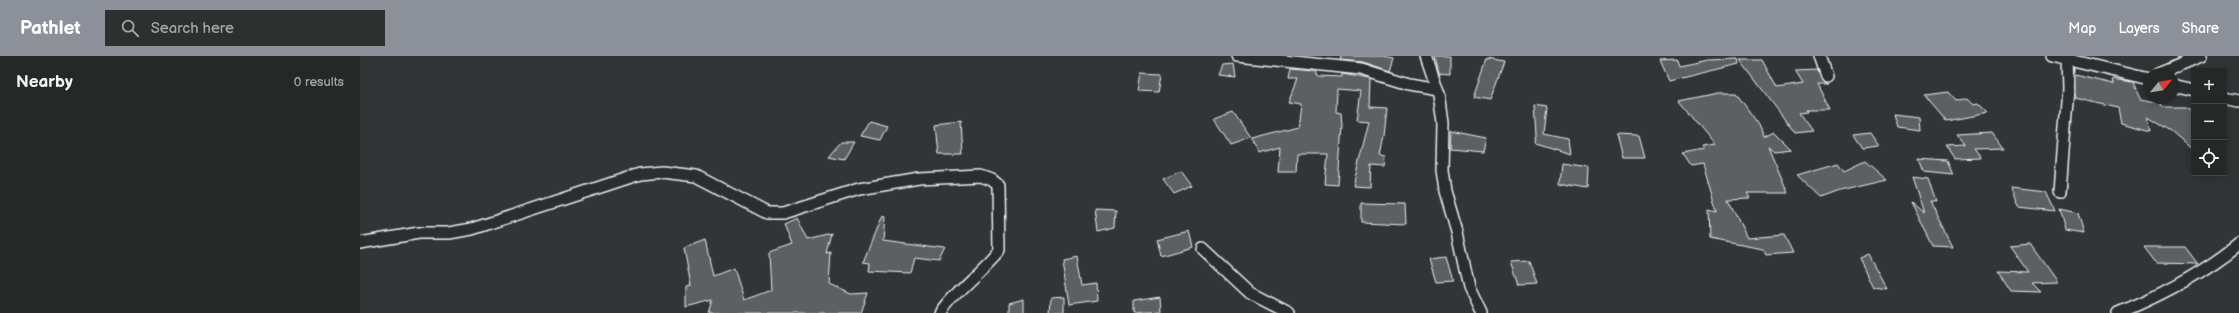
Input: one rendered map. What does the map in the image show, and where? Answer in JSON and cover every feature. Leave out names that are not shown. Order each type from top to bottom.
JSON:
[{"type":"street","points":[[1237,56],[1361,69],[1409,84],[1437,90]]},
{"type":"street","points":[[1426,56],[1437,90],[1442,123],[1442,170],[1445,191],[1457,232],[1469,288],[1481,313]]},
{"type":"street","points":[[1819,56],[1826,76]]},
{"type":"street","points":[[2052,56],[2143,78]]},
{"type":"street","points":[[2172,68],[2201,56]]},
{"type":"street","points":[[2060,192],[2068,88],[2067,60]]},
{"type":"street","points":[[2179,86],[2191,89]]},
{"type":"street","points":[[2227,99],[2239,101]]},
{"type":"street","points":[[360,243],[420,233],[449,233],[472,229],[640,174],[662,172],[696,176],[767,213],[783,213],[859,189],[919,179],[981,176],[992,180],[998,185],[999,250],[985,267],[950,298],[940,313]]},
{"type":"street","points":[[2118,313],[2154,299],[2226,255],[2239,244]]},
{"type":"street","points":[[1203,248],[1250,292],[1289,313]]},
{"type":"building","points":[[1341,56],[1383,56],[1394,58],[1390,71],[1363,62],[1340,60]]},
{"type":"building","points":[[1435,56],[1450,56],[1450,74],[1439,73]]},
{"type":"building","points":[[1487,59],[1504,62],[1490,100],[1474,97]]},
{"type":"building","points":[[1738,59],[1739,64],[1669,81],[1660,61],[1677,60],[1679,66],[1707,60]]},
{"type":"building","points":[[1740,60],[1762,60],[1777,88],[1803,84],[1795,71],[1817,70],[1821,81],[1827,84],[1817,84],[1830,110],[1806,110],[1807,112],[1799,113],[1812,131],[1795,133]]},
{"type":"building","points":[[1233,64],[1235,77],[1218,75],[1222,65]]},
{"type":"building","points":[[1290,69],[1316,71],[1318,76],[1342,77],[1342,74],[1371,79],[1370,107],[1387,108],[1380,156],[1386,157],[1385,167],[1371,166],[1370,187],[1353,186],[1369,121],[1357,120],[1361,91],[1337,89],[1336,112],[1341,113],[1342,125],[1338,185],[1325,184],[1328,154],[1297,154],[1296,172],[1278,172],[1280,147],[1259,153],[1252,139],[1298,127],[1301,104],[1289,102],[1298,79],[1288,79]]},
{"type":"building","points":[[1142,73],[1162,74],[1159,92],[1139,91]]},
{"type":"building","points":[[2075,75],[2114,84],[2113,79],[2133,82],[2140,99],[2143,100],[2143,104],[2161,104],[2162,107],[2186,107],[2191,112],[2191,148],[2171,131],[2148,117],[2151,131],[2121,123],[2118,108],[2075,98]]},
{"type":"building","points":[[1948,92],[1956,101],[1967,98],[1973,104],[1978,103],[1988,113],[1946,121],[1924,95]]},
{"type":"building","points":[[1718,93],[1736,93],[1759,125],[1764,137],[1774,132],[1791,149],[1774,151],[1768,146],[1788,193],[1747,193],[1750,198],[1728,199],[1747,238],[1784,235],[1793,253],[1766,255],[1763,249],[1710,239],[1709,209],[1717,211],[1703,164],[1691,166],[1683,154],[1704,150],[1702,147],[1715,145],[1679,101]]},
{"type":"building","points":[[1535,106],[1547,108],[1544,134],[1568,139],[1570,154],[1535,143],[1537,136]]},
{"type":"building","points":[[1233,112],[1251,138],[1231,145],[1214,119]]},
{"type":"building","points":[[1893,114],[1919,117],[1920,130],[1897,127]]},
{"type":"building","points":[[869,121],[887,126],[880,140],[860,136]]},
{"type":"building","points":[[961,122],[963,154],[939,154],[936,125]]},
{"type":"building","points":[[1451,131],[1486,138],[1483,151],[1450,148]]},
{"type":"building","points":[[1870,133],[1879,146],[1862,148],[1853,135]]},
{"type":"building","points":[[1992,133],[2003,148],[1974,149],[1981,158],[1955,159],[1947,147],[1966,146],[1957,135]]},
{"type":"building","points":[[1616,135],[1639,136],[1645,158],[1622,158]]},
{"type":"building","points":[[841,142],[854,142],[844,159],[829,156]]},
{"type":"building","points":[[1919,159],[1948,161],[1954,175],[1924,172]]},
{"type":"building","points":[[1865,161],[1887,180],[1840,191],[1821,198],[1797,175],[1838,163],[1844,171]]},
{"type":"building","points":[[1562,164],[1589,168],[1588,189],[1560,184]]},
{"type":"building","points":[[1181,171],[1192,186],[1174,194],[1163,179]]},
{"type":"building","points":[[1912,177],[1928,179],[1936,202],[1930,201],[1953,247],[1933,246],[1911,202],[1924,213]]},
{"type":"building","points":[[2011,188],[2046,192],[2055,211],[2019,207]]},
{"type":"building","points":[[1361,203],[1405,204],[1406,224],[1361,222]]},
{"type":"building","points":[[2059,209],[2078,213],[2084,233],[2065,230]]},
{"type":"building","points":[[1095,210],[1116,211],[1115,228],[1098,232]]},
{"type":"building","points":[[882,216],[885,217],[883,241],[945,249],[939,261],[914,258],[910,273],[869,271],[870,263],[863,262]]},
{"type":"building","points":[[797,218],[808,240],[832,234],[827,254],[831,253],[829,284],[851,294],[868,293],[861,313],[709,313],[713,300],[686,307],[686,287],[691,286],[684,248],[705,240],[713,276],[734,268],[744,300],[771,290],[769,253],[792,245],[784,224]]},
{"type":"building","points":[[1189,231],[1193,247],[1161,256],[1157,239]]},
{"type":"building","points":[[2030,244],[2057,282],[2032,283],[2041,292],[2011,291],[1998,271],[2028,272],[2010,246]]},
{"type":"building","points":[[2144,247],[2185,247],[2198,264],[2156,263]]},
{"type":"building","points":[[1868,254],[1887,289],[1873,287],[1859,258]]},
{"type":"building","points":[[1077,256],[1082,285],[1096,283],[1097,301],[1069,305],[1062,259]]},
{"type":"building","points":[[1446,257],[1453,281],[1436,282],[1429,259]]},
{"type":"building","points":[[1529,261],[1537,284],[1519,285],[1511,262]]},
{"type":"building","points":[[1064,297],[1064,313],[1050,313],[1051,298]]},
{"type":"building","points":[[1160,297],[1161,311],[1134,313],[1134,301]]},
{"type":"building","points":[[1024,299],[1024,313],[1009,313],[1009,303]]}]
